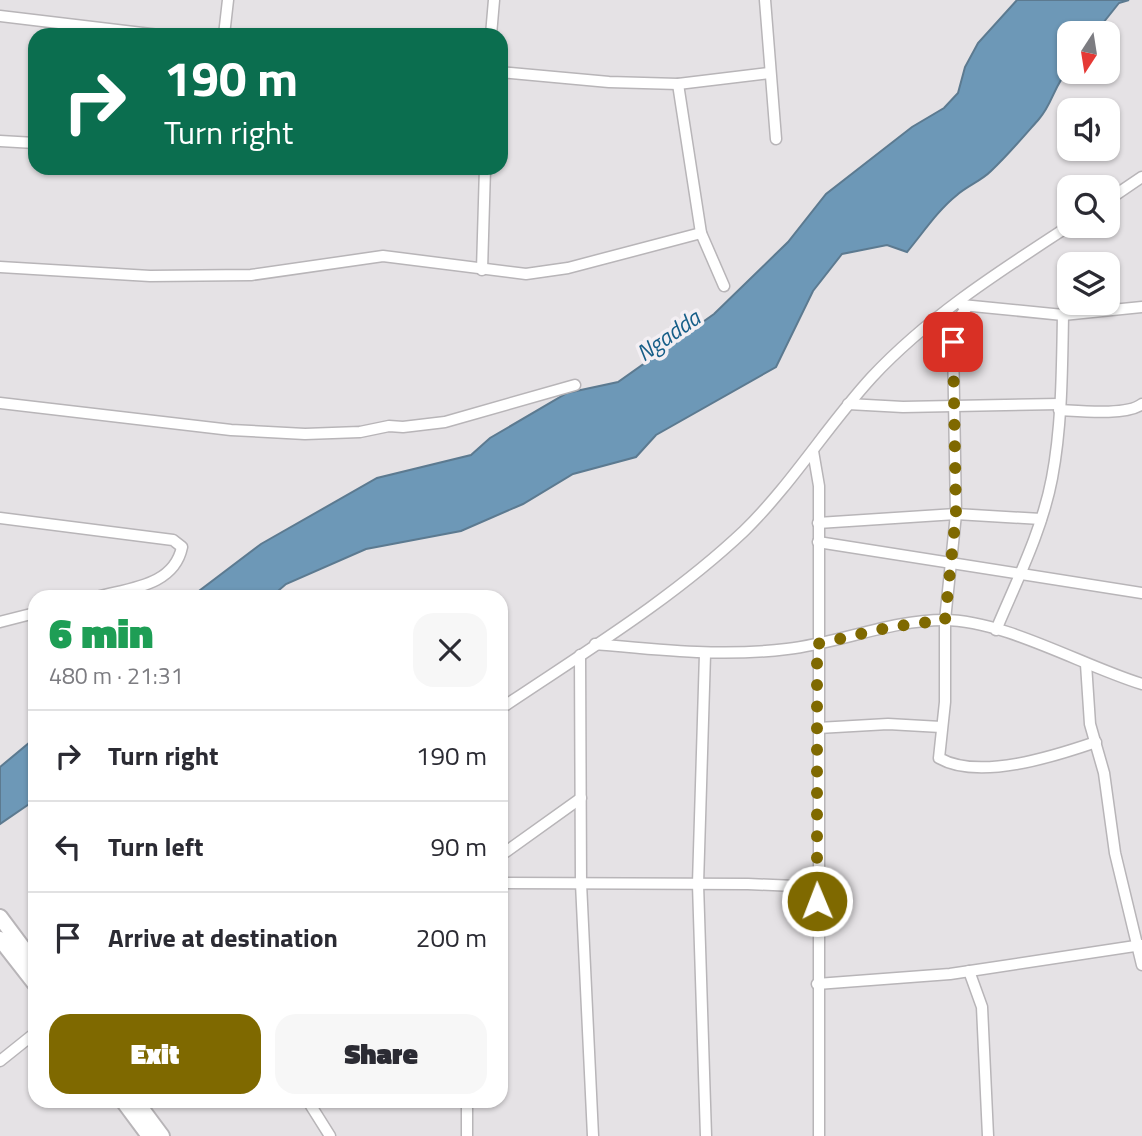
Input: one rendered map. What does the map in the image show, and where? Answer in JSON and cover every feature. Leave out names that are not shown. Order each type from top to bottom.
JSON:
[{"type":"highway","points":[[0,917],[28,955]]},
{"type":"highway","points":[[0,939],[28,975]]},
{"type":"highway","points":[[128,1108],[149,1136]]},
{"type":"highway","points":[[141,1108],[162,1136]]},
{"type":"street","points":[[225,28],[228,0]]},
{"type":"street","points":[[492,28],[494,0]]},
{"type":"street","points":[[765,0],[776,139]]},
{"type":"street","points":[[0,16],[100,28]]},
{"type":"street","points":[[508,73],[608,82],[678,84],[769,73]]},
{"type":"street","points":[[678,84],[701,233],[724,286]]},
{"type":"street","points":[[0,141],[28,142]]},
{"type":"street","points":[[482,270],[485,175]]},
{"type":"street","points":[[1120,192],[1142,177]]},
{"type":"street","points":[[0,267],[149,276],[251,275],[383,256],[526,274],[568,268],[701,233]]},
{"type":"street","points":[[508,704],[688,578],[729,544],[773,501],[848,404],[875,374],[953,304],[1057,234]]},
{"type":"street","points":[[953,304],[1063,316],[1142,307]]},
{"type":"street","points":[[968,306],[958,319],[953,342],[956,514],[945,620],[945,702],[939,758],[957,764],[1021,764],[1045,760],[1096,742]]},
{"type":"street","points":[[996,630],[1021,574],[1041,519],[1052,478],[1059,407],[1063,316]]},
{"type":"street","points":[[0,403],[231,430],[305,434],[360,432],[389,426],[445,422],[575,384]]},
{"type":"street","points":[[848,404],[1059,407],[1110,411],[1136,409],[1142,404]]},
{"type":"street","points":[[813,451],[819,486],[818,1136]]},
{"type":"street","points":[[818,523],[956,514],[1041,519]]},
{"type":"street","points":[[0,519],[173,540],[182,547],[179,560],[168,574],[126,590]]},
{"type":"street","points":[[818,542],[1142,593]]},
{"type":"street","points":[[0,622],[28,615]]},
{"type":"street","points":[[595,644],[705,654],[786,649],[891,627],[945,620],[996,630],[1142,684]]},
{"type":"street","points":[[705,654],[698,884],[706,1136]]},
{"type":"street","points":[[580,655],[581,883],[593,1136]]},
{"type":"street","points":[[1086,664],[1090,724],[1104,773],[1120,882],[1141,946],[1142,965]]},
{"type":"street","points":[[818,728],[888,724],[941,727]]},
{"type":"street","points":[[508,850],[581,798]]},
{"type":"street","points":[[508,883],[817,887]]},
{"type":"street","points":[[817,984],[969,971],[1141,946]]},
{"type":"street","points":[[969,971],[982,1007],[988,1136]]},
{"type":"street","points":[[0,1061],[28,1039]]},
{"type":"street","points":[[312,1108],[330,1136]]},
{"type":"street","points":[[467,1108],[467,1136]]},
{"type":"water","points":[[1017,0],[1129,0],[1119,3],[1105,21],[1057,21],[1058,84],[1044,113],[991,171],[943,208],[907,252],[887,245],[842,254],[813,291],[776,367],[656,435],[636,457],[573,474],[523,504],[461,531],[366,549],[286,584],[279,590],[200,590],[261,544],[377,478],[471,455],[490,438],[567,393],[618,382],[714,314],[788,242],[826,194],[912,127],[944,108],[958,93],[965,67],[978,43]]},
{"type":"water","points":[[28,744],[28,805],[0,824],[0,767]]},
{"type":"route","points":[[817,901],[817,644],[891,627],[945,620],[956,514],[953,342]]},
{"type":"water label","name":"Ngadda","points":[[668,335]]}]
